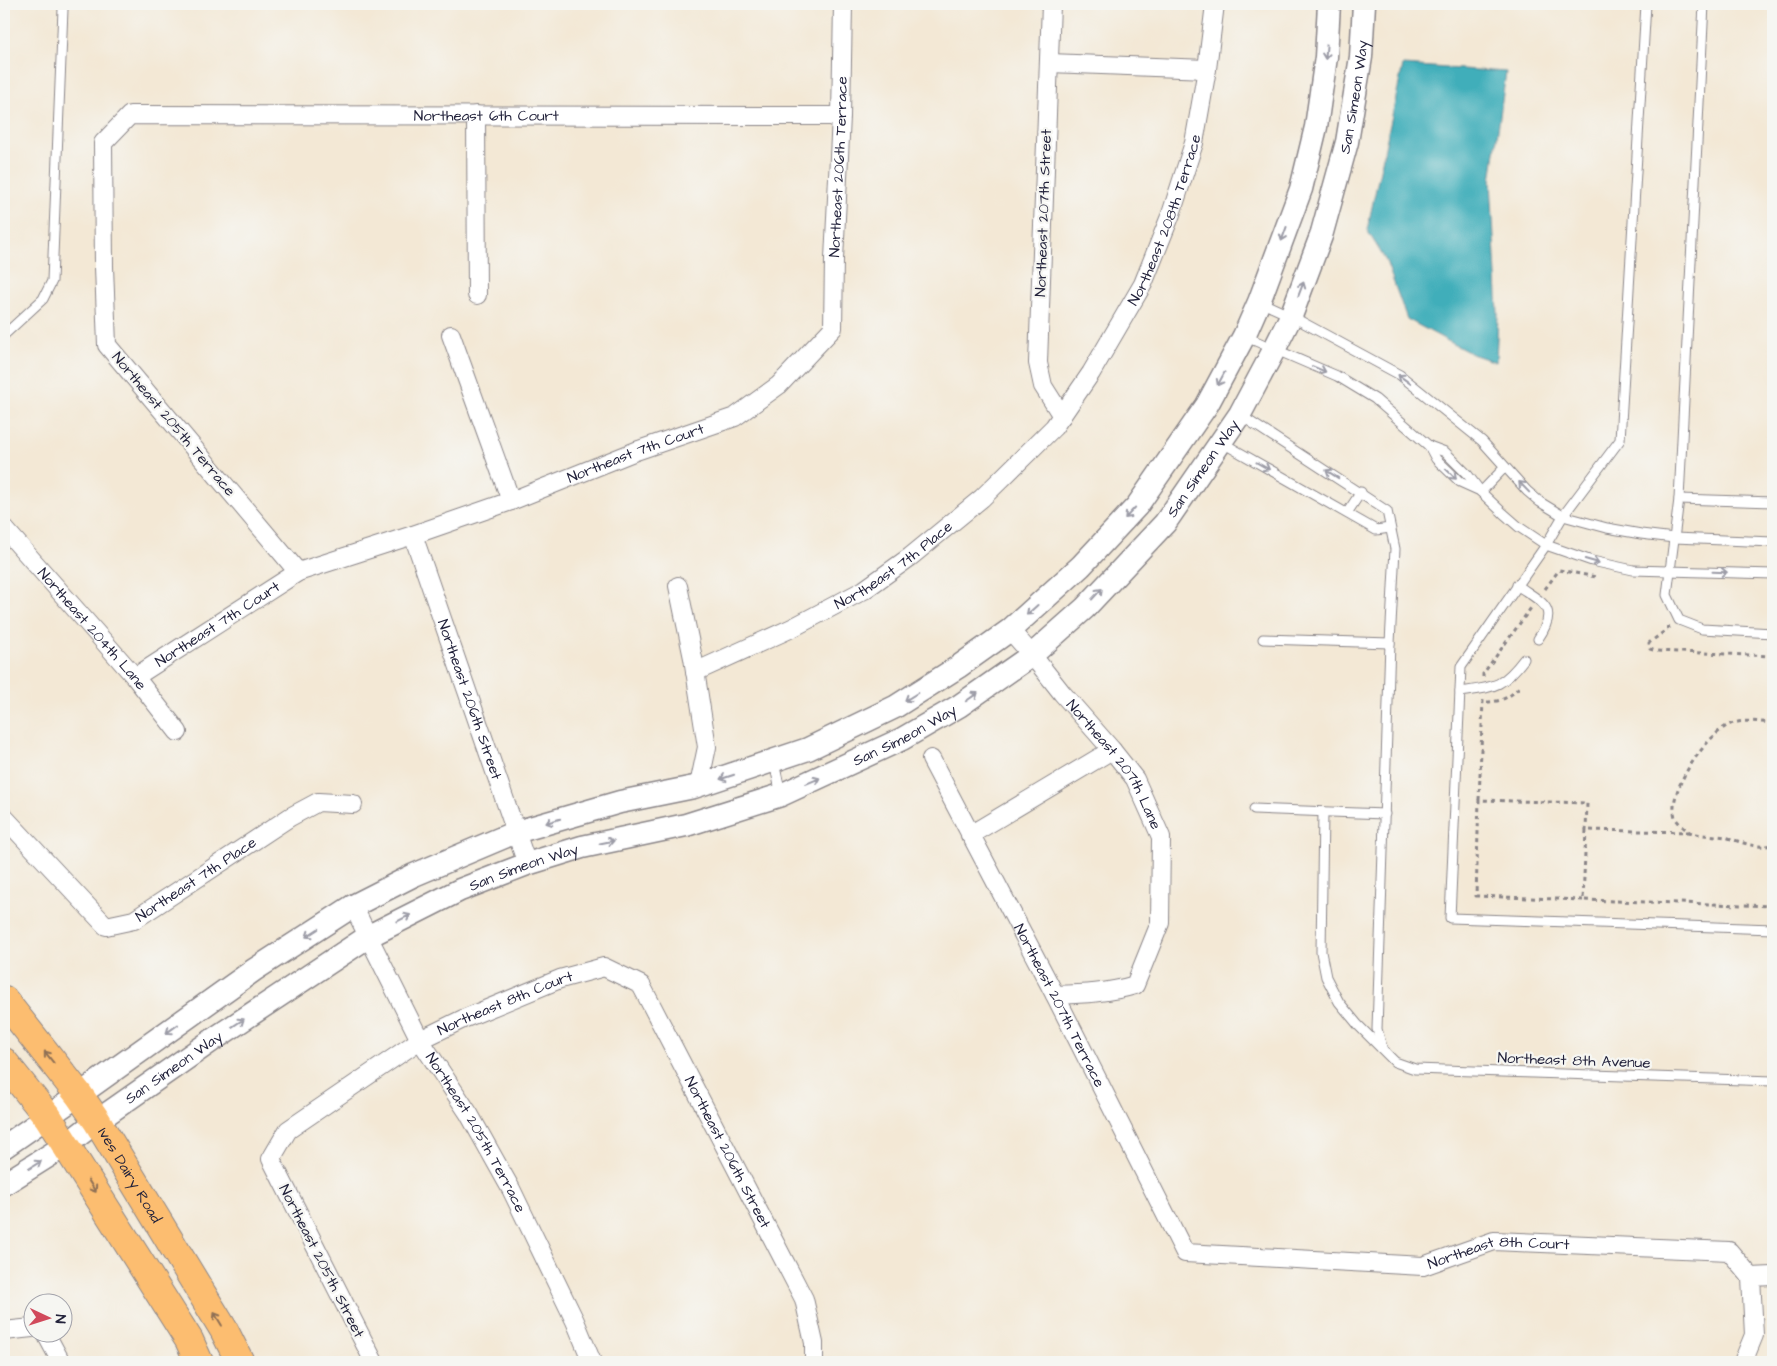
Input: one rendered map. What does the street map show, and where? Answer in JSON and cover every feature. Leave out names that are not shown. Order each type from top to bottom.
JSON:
[{"type":"main road","name":"Ives Dairy Road","points":[[4,1000],[79,1095],[97,1121],[224,1330],[240,1362]]},
{"type":"main road","points":[[4,1062],[48,1117],[189,1340],[199,1362]]},
{"type":"street","name":"Northeast 206th Terrace","points":[[833,328],[843,4]]},
{"type":"street","name":"Northeast 207th Street","points":[[1051,4],[1038,363],[1043,386],[1062,416]]},
{"type":"street","name":"Northeast 208th Terrace","points":[[1062,416],[1091,373],[1143,284],[1171,214],[1194,143],[1208,69],[1216,4]]},
{"type":"street","name":"San Simeon Way","points":[[4,1146],[48,1117],[254,970],[353,906],[414,875],[516,832],[620,802],[700,785],[774,762],[808,749],[895,707],[958,667],[1010,630],[1081,566],[1138,506],[1207,405],[1244,336],[1259,302],[1301,189],[1316,127],[1326,57],[1329,4]]},
{"type":"street","name":"San Simeon Way","points":[[4,1184],[66,1145],[214,1039],[368,936],[460,890],[527,864],[582,848],[686,824],[781,795],[902,739],[959,706],[1032,655],[1084,608],[1165,522],[1240,414],[1274,350],[1291,316],[1321,236],[1347,142],[1361,57],[1364,4]]},
{"type":"street","points":[[1049,62],[1208,69]]},
{"type":"street","name":"Northeast 6th Court","points":[[130,115],[841,116]]},
{"type":"street","name":"Northeast 205th Terrace","points":[[130,115],[104,143],[104,267],[107,345],[298,572]]},
{"type":"street","points":[[476,115],[477,295]]},
{"type":"street","name":"Northeast 7th Court","points":[[135,677],[298,572],[511,501],[636,451],[735,417],[779,385],[833,328]]},
{"type":"street","points":[[451,335],[511,501]]},
{"type":"street","name":"Northeast 7th Place","points":[[696,672],[792,628],[864,590],[910,557],[982,498],[1054,427],[1062,416]]},
{"type":"street","name":"Northeast 204th Lane","points":[[4,528],[135,677],[178,732]]},
{"type":"street","name":"Northeast 206th Street","points":[[413,535],[527,864]]},
{"type":"street","points":[[678,586],[696,672],[704,728],[706,747],[700,785]]},
{"type":"street","name":"Northeast 207th Lane","points":[[1010,630],[1135,779],[1161,837],[1160,924],[1135,985],[1104,992],[1055,995]]},
{"type":"street","points":[[970,835],[1112,750]]},
{"type":"street","name":"Northeast 207th Terrace","points":[[931,759],[1055,995],[1185,1253]]},
{"type":"street","name":"Northeast 7th Place","points":[[4,817],[106,926],[134,920],[297,813],[318,802],[353,804]]},
{"type":"street","name":"Northeast 205th Terrace","points":[[353,906],[420,1040],[468,1114],[511,1189],[575,1321],[592,1362]]},
{"type":"street","name":"Northeast 206th Street","points":[[604,967],[641,985],[804,1299],[814,1343],[814,1362]]},
{"type":"street","name":"Northeast 8th Court","points":[[270,1159],[288,1130],[420,1040],[463,1019],[560,978],[604,967]]},
{"type":"street","name":"Northeast 205th Street","points":[[270,1159],[374,1362]]},
{"type":"street","name":"Northeast 8th Court","points":[[1185,1253],[1423,1266],[1494,1241],[1729,1251],[1751,1276]]},
{"type":"street","points":[[1743,1362],[1754,1335],[1751,1276],[1773,1276]]},
{"type":"street","points":[[4,1331],[22,1329]]},
{"type":"street","points":[[51,1344],[61,1362]]},
{"type":"lane","points":[[4,335],[43,299],[52,281],[63,9],[61,4]]},
{"type":"lane","points":[[1646,4],[1620,440],[1563,516],[1546,545],[1461,667],[1450,918],[1773,929]]},
{"type":"lane","points":[[1704,4],[1679,499],[1667,595],[1679,620],[1702,629],[1773,633]]},
{"type":"lane","points":[[1259,302],[1291,316],[1400,375],[1482,441],[1527,491],[1540,502],[1563,516],[1608,528],[1674,538],[1773,542]]},
{"type":"lane","points":[[1244,336],[1337,376],[1375,399],[1429,446],[1445,452],[1468,475],[1481,492],[1519,527],[1546,545],[1592,561],[1633,570],[1773,574]]},
{"type":"lane","points":[[1240,414],[1361,492],[1387,511],[1396,549],[1390,643],[1377,1029],[1382,1047]]},
{"type":"lane","points":[[1221,442],[1376,530],[1390,528]]},
{"type":"lane","points":[[1481,492],[1505,467]]},
{"type":"lane","points":[[1348,513],[1361,492]]},
{"type":"lane","points":[[1679,499],[1773,502]]},
{"type":"lane","points":[[1517,585],[1544,604],[1549,612],[1548,625],[1538,639]]},
{"type":"lane","points":[[1263,639],[1390,643]]},
{"type":"lane","points":[[1460,692],[1494,687],[1507,679],[1524,659]]},
{"type":"lane","points":[[774,762],[781,795]]},
{"type":"lane","points":[[1254,809],[1385,814]]},
{"type":"lane","name":"Northeast 8th Avenue","points":[[1324,812],[1322,952],[1326,977],[1339,1002],[1358,1026],[1382,1047],[1395,1062],[1414,1069],[1773,1081]]},
{"type":"path","points":[[1537,599],[1559,570]]},
{"type":"path","points":[[1679,620],[1649,643],[1650,649],[1656,651],[1773,656]]},
{"type":"path","points":[[1690,832],[1676,819],[1674,807],[1679,788],[1694,760],[1714,736],[1726,726],[1740,722],[1773,723]]},
{"type":"path","points":[[1583,900],[1587,803],[1479,800],[1476,896],[1583,900],[1773,906]]},
{"type":"path","points":[[1586,830],[1690,832],[1725,838],[1752,846],[1765,847],[1773,845]]},
{"type":"water","points":[[1403,65],[1506,72],[1491,181],[1498,314],[1496,362],[1472,354],[1407,319],[1386,261],[1367,230]]}]
